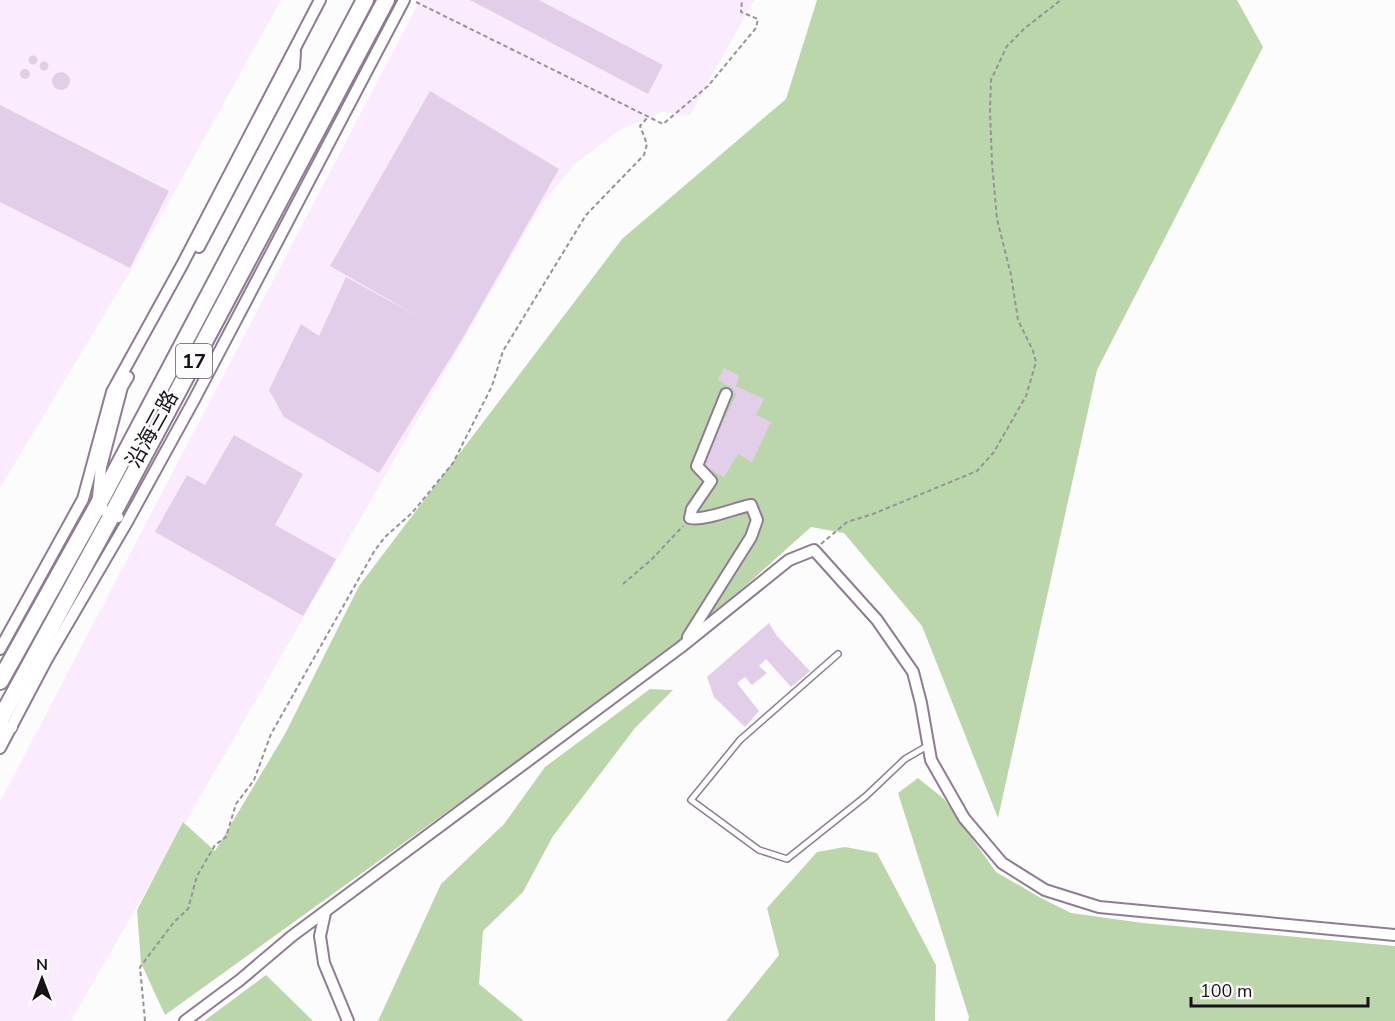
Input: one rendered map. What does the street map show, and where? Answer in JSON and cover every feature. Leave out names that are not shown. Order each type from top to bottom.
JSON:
[{"type":"main road","name":"沿海三路","points":[[3,726],[112,515],[365,0]]},
{"type":"main road","name":"沿海三路","points":[[0,681],[112,515],[392,2]]},
{"type":"street","name":"沿海三路","points":[[0,649],[83,499],[112,392],[182,265],[320,0]]},
{"type":"street","name":"沿海三路","points":[[112,515],[101,467],[122,387],[207,233],[294,67],[295,49]]},
{"type":"street","points":[[681,647],[751,537],[757,520],[751,505],[697,519],[690,518],[692,509],[711,481],[696,466],[726,394]]},
{"type":"street","points":[[185,1021],[240,980],[292,936],[681,647],[789,560],[814,550],[877,620],[913,672],[931,760],[964,818],[1002,863],[1045,890],[1099,907],[1395,935]]},
{"type":"street","name":"沿海三路","points":[[0,748],[3,726]]},
{"type":"street","points":[[325,913],[320,936],[324,963],[348,1021]]},
{"type":"lane","points":[[838,654],[740,740],[690,800],[759,850],[787,858],[866,796],[905,759],[929,745]]},
{"type":"path","points":[[392,2],[417,1],[663,124],[708,86],[756,28],[758,19],[741,12],[742,0]]},
{"type":"path","points":[[814,550],[847,522],[873,514],[976,471],[994,452],[1026,396],[1036,362],[1018,320],[1011,275],[997,219],[990,111],[991,80],[1007,46],[1025,28],[1061,0]]},
{"type":"path","points":[[145,1021],[140,967],[174,922],[188,909],[196,876],[215,845],[226,837],[236,804],[254,780],[271,734],[375,550],[385,537],[412,513],[453,463],[492,386],[503,351],[586,215],[644,155],[647,144],[640,126],[648,117]]},
{"type":"path","points":[[623,584],[652,559],[690,518]]},
{"type":"shaded area","points":[[0,0],[281,0],[131,270],[0,488]]},
{"type":"shaded area","points":[[420,0],[754,0],[690,115],[661,112],[618,131],[576,163],[541,205],[71,1021],[0,1021],[0,802]]},
{"type":"green space","points":[[817,0],[1237,0],[1263,47],[1097,370],[998,818],[922,626],[844,533],[811,527],[711,617],[666,654],[165,1015],[141,963],[137,910],[183,822],[215,851],[285,734],[359,586],[622,239],[786,99]]},
{"type":"green space","points":[[650,689],[673,690],[635,728],[553,836],[523,892],[483,931],[479,984],[524,1021],[378,1021],[441,884],[504,824],[545,767]]},
{"type":"green space","points":[[918,778],[944,799],[996,872],[1071,913],[1143,923],[1395,946],[1395,1021],[968,1021],[969,1017],[898,793]]},
{"type":"green space","points":[[845,847],[877,853],[936,965],[935,1021],[726,1021],[779,955],[767,908],[817,852]]},
{"type":"green space","points":[[266,975],[313,1021],[204,1021]]},
{"type":"building","points":[[470,0],[539,0],[663,65],[648,94]]},
{"type":"building","points":[[33,56],[37,60],[33,64],[29,60]]},
{"type":"building","points":[[44,62],[48,66],[44,70],[40,66]]},
{"type":"building","points":[[25,69],[30,74],[25,79],[20,74]]},
{"type":"building","points":[[61,72],[67,75],[70,81],[67,87],[61,90],[55,87],[52,81],[55,75]]},
{"type":"building","points":[[430,91],[559,169],[461,341],[379,473],[284,417],[269,390],[301,324],[319,336],[346,277],[421,318],[330,266]]},
{"type":"building","points":[[0,105],[169,191],[130,268],[0,202]]},
{"type":"building","points":[[724,368],[739,376],[736,386],[764,399],[756,415],[771,422],[752,462],[738,454],[724,477],[702,465],[736,395],[732,388],[718,380]]},
{"type":"building","points":[[234,435],[303,474],[275,525],[336,559],[303,616],[155,532],[187,475],[205,485]]},
{"type":"building","points":[[769,623],[777,636],[810,671],[791,687],[766,659],[759,666],[767,673],[752,685],[745,677],[737,683],[759,711],[745,727],[714,697],[707,677]]}]
